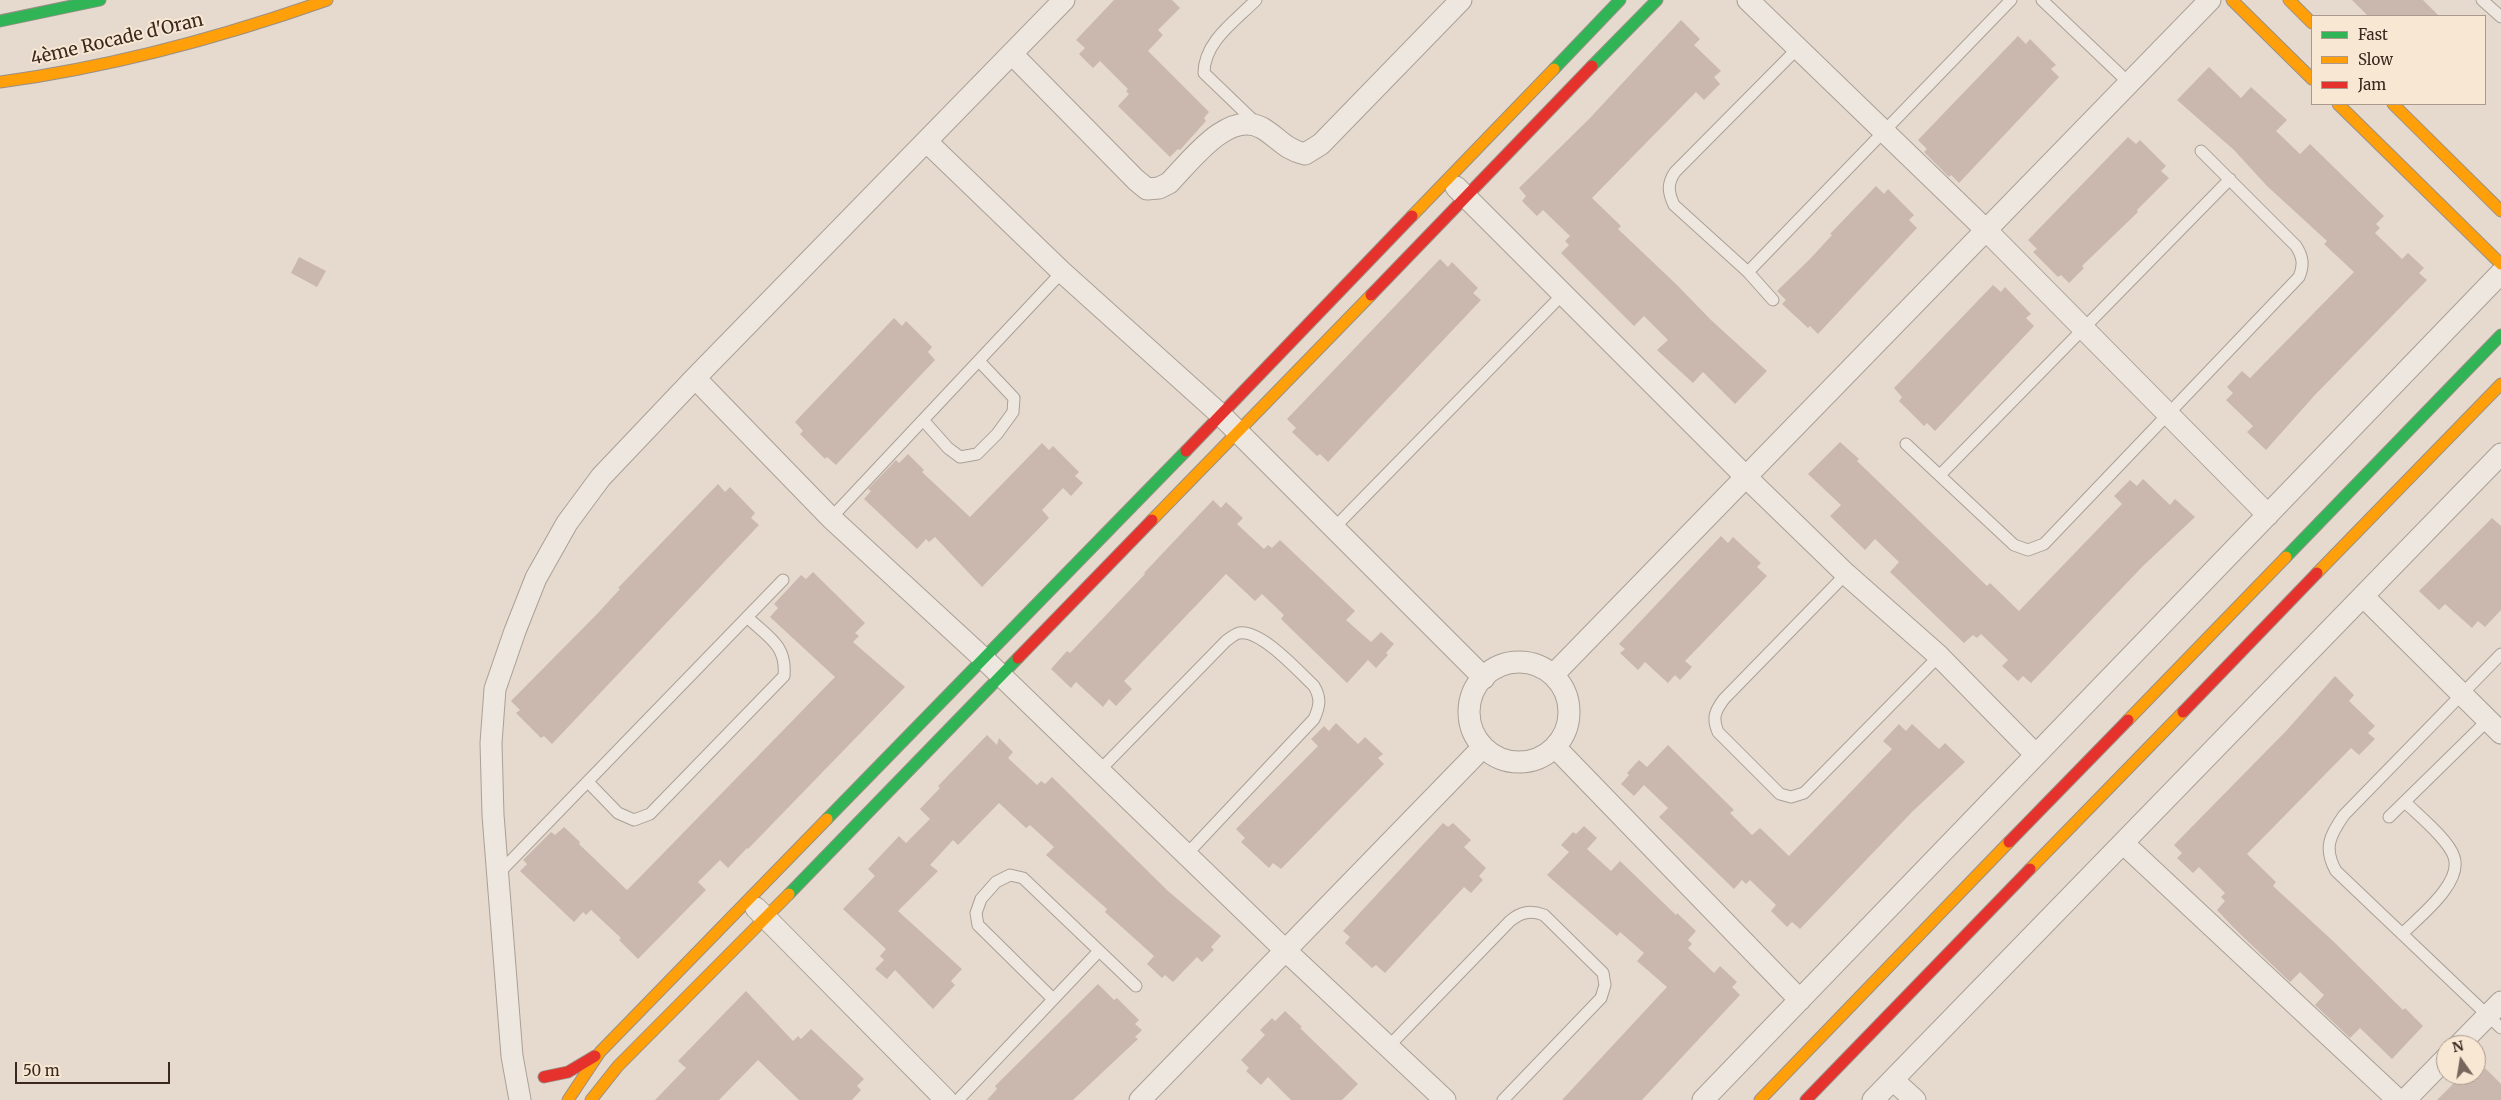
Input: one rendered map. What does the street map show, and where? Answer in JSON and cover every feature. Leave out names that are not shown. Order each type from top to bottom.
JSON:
[{"type":"main road","points":[[0,21],[100,0]]},
{"type":"main road","name":"4ème Rocade d'Oran","points":[[0,82],[30,78],[133,57],[230,31],[327,0]]},
{"type":"main road","points":[[544,1077],[574,1069],[600,1052],[1221,416],[1620,0]]},
{"type":"main road","points":[[578,1098],[618,1066],[766,918],[1657,0]]},
{"type":"main road","points":[[2232,0],[2311,78]]},
{"type":"main road","points":[[2289,0],[2311,22]]},
{"type":"main road","points":[[0,88],[30,78]]},
{"type":"main road","points":[[2339,105],[2501,264]]},
{"type":"main road","points":[[2394,105],[2501,211]]},
{"type":"main road","points":[[1760,1100],[2501,335]]},
{"type":"main road","points":[[1806,1100],[2501,384]]},
{"type":"main road","points":[[578,1098],[600,1052]]},
{"type":"street","points":[[520,1100],[512,1056],[493,815],[491,743],[495,689],[514,631],[536,578],[567,523],[601,477],[695,378],[1064,0]]},
{"type":"street","points":[[1012,54],[1147,189],[1159,188],[1169,183],[1216,136],[1228,128],[1244,124],[1261,128],[1290,151],[1305,154],[1321,144],[1461,0]]},
{"type":"street","points":[[1748,0],[1986,230],[2268,515]]},
{"type":"street","points":[[1553,675],[2210,0]]},
{"type":"street","points":[[927,142],[1062,272],[1221,416],[1484,678]]},
{"type":"street","points":[[1447,180],[1745,476],[1846,574],[1939,656],[2036,755]]},
{"type":"street","points":[[1703,1100],[2501,274]]},
{"type":"street","points":[[695,378],[832,518],[984,658],[1285,950],[1445,1100]]},
{"type":"street","points":[[1874,1100],[2501,454]]},
{"type":"street","points":[[2364,596],[2494,726]]},
{"type":"street","points":[[1522,662],[1539,666],[1553,675],[1563,687],[1569,702],[1569,718],[1564,734],[1555,747],[1542,757],[1527,762],[1511,762],[1496,756],[1483,747],[1473,733],[1469,716],[1471,699],[1478,684],[1490,672],[1505,664],[1522,662]]},
{"type":"street","points":[[1140,1100],[1483,747]]},
{"type":"street","points":[[1555,747],[1800,1000]]},
{"type":"street","points":[[2123,843],[2398,1100]]},
{"type":"street","points":[[748,900],[946,1100]]},
{"type":"street","points":[[2471,1035],[2496,1015]]},
{"type":"street","points":[[512,1056],[578,1098]]},
{"type":"street","points":[[2405,1100],[2436,1068]]},
{"type":"street","points":[[1893,1080],[1914,1100]]},
{"type":"lane","points":[[1256,0],[1210,47],[1204,60],[1204,73],[1261,128]]},
{"type":"lane","points":[[1748,272],[2011,0]]},
{"type":"lane","points":[[2042,0],[2129,83]]},
{"type":"lane","points":[[2482,0],[2501,17]]},
{"type":"lane","points":[[1773,300],[1748,272],[1674,205],[1668,193],[1670,180],[1675,172],[1798,48]]},
{"type":"lane","points":[[1906,444],[2014,545],[2028,550],[2044,544],[2299,277],[2303,267],[2302,255],[2296,246],[2200,151]]},
{"type":"lane","points":[[1940,475],[2230,180]]},
{"type":"lane","points":[[832,518],[1062,272]]},
{"type":"lane","points":[[1334,528],[1562,295]]},
{"type":"lane","points":[[923,420],[948,448],[960,457],[977,454],[997,434],[1013,412],[1014,398],[979,361]]},
{"type":"lane","points":[[1846,574],[1724,699],[1716,710],[1714,721],[1718,732],[1780,794],[1792,797],[1804,793],[1939,656]]},
{"type":"lane","points":[[499,873],[783,580]]},
{"type":"lane","points":[[588,782],[618,813],[634,820],[650,814],[784,676],[785,661],[780,648],[747,617]]},
{"type":"lane","points":[[1099,771],[1226,641],[1239,633],[1251,634],[1262,639],[1314,686],[1319,695],[1320,708],[1314,719],[1186,854]]},
{"type":"lane","points":[[2496,1015],[2402,934],[2336,871],[2329,858],[2329,846],[2333,831],[2344,815],[2501,654]]},
{"type":"lane","points":[[2390,817],[2494,726]]},
{"type":"lane","points":[[2402,934],[2449,885],[2456,870],[2454,856],[2445,843],[2405,802]]},
{"type":"lane","points":[[1053,999],[978,925],[976,913],[981,899],[996,882],[1010,875],[1023,878],[1136,986]]},
{"type":"lane","points":[[1388,1047],[1514,918],[1532,911],[1544,915],[1603,973],[1605,985],[1601,998],[1503,1100]]},
{"type":"lane","points":[[958,1100],[1099,951]]},
{"type":"building","points":[[1114,0],[1172,0],[1180,8],[1158,30],[1163,35],[1148,51],[1209,112],[1204,118],[1206,121],[1180,150],[1178,149],[1170,157],[1118,106],[1129,94],[1126,91],[1128,89],[1100,61],[1093,68],[1079,54],[1085,48],[1076,40]]},
{"type":"building","points":[[2352,0],[2423,0],[2438,15],[2367,15]]},
{"type":"building","points":[[1681,20],[1700,39],[1694,45],[1721,71],[1714,77],[1720,84],[1704,100],[1696,92],[1592,198],[1621,226],[1618,229],[1711,320],[1767,371],[1735,404],[1703,372],[1693,383],[1657,350],[1668,340],[1644,316],[1634,326],[1561,253],[1569,245],[1565,241],[1570,236],[1543,210],[1537,216],[1522,201],[1526,196],[1519,188],[1590,118]]},
{"type":"building","points":[[2018,36],[2026,44],[2030,39],[2056,65],[2051,69],[2059,77],[1959,183],[1951,175],[1949,177],[1924,152],[1927,149],[1918,140]]},
{"type":"building","points":[[2209,67],[2241,98],[2251,87],[2287,120],[2276,131],[2300,154],[2310,144],[2384,216],[2376,224],[2380,228],[2375,233],[2402,259],[2408,253],[2424,268],[2419,273],[2427,280],[2314,396],[2266,450],[2247,432],[2253,426],[2226,400],[2233,393],[2227,387],[2242,371],[2250,378],[2354,272],[2324,244],[2327,241],[2267,186],[2234,150],[2177,100]]},
{"type":"building","points":[[2128,137],[2136,144],[2140,140],[2166,166],[2161,171],[2169,178],[2137,210],[2138,212],[2082,266],[2084,268],[2069,283],[2061,275],[2058,277],[2033,252],[2037,249],[2028,240]]},
{"type":"building","points":[[1876,186],[1884,194],[1888,189],[1914,215],[1909,220],[1917,228],[1818,334],[1810,326],[1808,328],[1782,304],[1786,300],[1777,291],[1810,259],[1832,235],[1830,234]]},
{"type":"building","points":[[299,257],[326,271],[317,287],[291,273]]},
{"type":"building","points":[[1440,259],[1448,267],[1452,262],[1478,288],[1473,293],[1481,300],[1328,462],[1320,454],[1317,456],[1292,432],[1296,428],[1287,419]]},
{"type":"building","points":[[1993,285],[2001,292],[2005,287],[2031,314],[2026,318],[2034,326],[1935,431],[1927,423],[1924,426],[1899,401],[1902,397],[1894,388]]},
{"type":"building","points":[[894,318],[902,326],[906,321],[932,347],[928,352],[935,360],[836,465],[827,457],[825,459],[800,434],[803,431],[795,422]]},
{"type":"building","points":[[1840,442],[1859,459],[1857,461],[1987,586],[1990,583],[2019,611],[2122,504],[2114,496],[2130,480],[2137,486],[2143,479],[2170,505],[2175,499],[2195,517],[2143,566],[2031,683],[2023,676],[2018,681],[2002,666],[2008,660],[1981,634],[1977,638],[1973,635],[1964,643],[1890,572],[1899,562],[1875,539],[1865,550],[1830,516],[1841,505],[1808,474]]},
{"type":"building","points":[[1042,443],[1049,450],[1053,446],[1079,472],[1075,476],[1083,483],[1071,496],[1063,488],[1042,510],[1049,518],[982,587],[935,537],[929,542],[926,539],[917,549],[864,499],[871,491],[868,489],[896,460],[899,463],[908,454],[924,470],[922,472],[970,517]]},
{"type":"building","points":[[718,484],[725,492],[730,487],[755,513],[751,518],[759,525],[552,744],[544,736],[541,738],[516,713],[520,710],[511,701],[598,613],[620,589],[618,588]]},
{"type":"building","points":[[1213,500],[1221,508],[1226,502],[1243,518],[1237,524],[1264,549],[1268,545],[1272,548],[1280,540],[1355,611],[1346,620],[1371,642],[1381,632],[1394,644],[1386,653],[1388,655],[1376,668],[1368,660],[1347,683],[1281,619],[1284,615],[1262,594],[1255,601],[1226,574],[1124,681],[1132,689],[1116,706],[1109,699],[1103,707],[1076,682],[1071,688],[1051,669],[1067,651],[1070,653]]},
{"type":"building","points":[[2492,518],[2501,526],[2501,610],[2485,627],[2478,621],[2472,628],[2445,604],[2439,610],[2419,591]]},
{"type":"building","points":[[1721,536],[1728,543],[1733,537],[1761,563],[1757,567],[1767,576],[1685,661],[1692,667],[1680,680],[1675,675],[1668,683],[1645,662],[1638,670],[1620,653],[1625,649],[1619,644]]},
{"type":"building","points":[[813,572],[865,623],[855,633],[859,636],[853,642],[905,687],[728,868],[720,860],[698,882],[706,890],[638,959],[619,940],[621,938],[591,910],[586,915],[583,912],[574,922],[520,871],[527,864],[523,860],[551,832],[555,835],[564,827],[627,890],[835,677],[770,617],[778,608],[774,604],[801,575],[806,579]]},
{"type":"building","points":[[2335,676],[2354,695],[2349,701],[2375,726],[2368,733],[2375,739],[2359,755],[2351,748],[2247,854],[2276,882],[2273,886],[2333,941],[2403,1010],[2405,1008],[2423,1026],[2392,1059],[2360,1028],[2350,1038],[2315,1005],[2324,995],[2300,972],[2290,982],[2234,928],[2217,910],[2225,901],[2221,897],[2225,893],[2199,867],[2193,873],[2177,858],[2182,853],[2174,845],[2287,730]]},
{"type":"building","points":[[1336,723],[1358,744],[1365,737],[1383,754],[1378,758],[1384,764],[1281,869],[1273,863],[1269,868],[1241,842],[1245,838],[1236,829],[1318,746],[1311,739],[1324,726],[1329,731]]},
{"type":"building","points":[[1899,724],[1906,731],[1912,724],[1939,749],[1945,743],[1965,762],[1912,812],[1800,929],[1792,922],[1787,927],[1771,911],[1776,905],[1750,880],[1746,884],[1742,880],[1734,889],[1659,817],[1668,808],[1644,785],[1634,796],[1621,784],[1629,775],[1627,773],[1639,760],[1647,767],[1668,745],[1734,810],[1730,813],[1752,835],[1760,828],[1789,856],[1892,749],[1883,741]]},
{"type":"building","points":[[987,735],[997,745],[999,738],[1013,752],[1008,758],[1037,785],[1041,781],[1045,784],[1052,777],[1168,891],[1221,936],[1211,947],[1214,950],[1202,962],[1197,957],[1173,982],[1165,975],[1162,978],[1147,964],[1154,956],[1105,912],[1107,909],[1046,855],[1054,847],[1030,825],[1026,828],[999,803],[958,845],[953,840],[930,865],[938,871],[898,911],[962,969],[951,981],[955,985],[933,1009],[895,970],[887,979],[875,969],[884,960],[880,956],[886,949],[843,909],[875,876],[868,869],[899,836],[906,843],[930,819],[920,809],[940,788],[938,786]]},
{"type":"building","points":[[1443,823],[1448,827],[1453,823],[1471,840],[1464,847],[1486,868],[1479,876],[1483,880],[1471,893],[1464,887],[1385,973],[1376,965],[1372,968],[1345,943],[1350,937],[1343,931]]},
{"type":"building","points":[[1584,826],[1597,838],[1587,849],[1611,871],[1620,861],[1676,915],[1677,913],[1696,931],[1688,940],[1692,944],[1688,948],[1714,973],[1720,966],[1737,982],[1732,987],[1740,995],[1642,1100],[1562,1100],[1667,987],[1637,961],[1644,953],[1620,932],[1617,936],[1547,875],[1569,852],[1561,845],[1573,832],[1576,834]]},
{"type":"building","points":[[1098,984],[1114,1000],[1117,998],[1139,1020],[1135,1024],[1142,1030],[1135,1037],[1138,1039],[1073,1100],[987,1100],[997,1089],[995,1086]]},
{"type":"building","points":[[746,991],[793,1041],[798,1036],[801,1039],[811,1029],[864,1079],[857,1086],[861,1090],[852,1100],[799,1100],[758,1060],[719,1100],[655,1100],[686,1068],[678,1061]]},
{"type":"building","points":[[1285,1011],[1358,1084],[1342,1100],[1291,1100],[1268,1077],[1261,1085],[1246,1071],[1249,1068],[1241,1060],[1265,1035],[1260,1030],[1272,1018],[1275,1021]]},
{"type":"building","points":[[2486,1069],[2501,1084],[2501,1100],[2437,1100],[2452,1085],[2486,1085]]},
{"type":"traffic: fast","points":[[0,21],[100,0]]},
{"type":"traffic: fast","points":[[1554,69],[1620,0]]},
{"type":"traffic: fast","points":[[1592,66],[1657,0]]},
{"type":"traffic: fast","points":[[2286,557],[2501,335]]},
{"type":"traffic: fast","points":[[827,819],[1186,451]]},
{"type":"traffic: fast","points":[[789,894],[1018,658]]},
{"type":"traffic: slow","points":[[0,82],[83,68],[166,49],[287,14],[327,0]]},
{"type":"traffic: slow","points":[[2232,0],[2311,78]]},
{"type":"traffic: slow","points":[[2289,0],[2311,22]]},
{"type":"traffic: slow","points":[[1412,216],[1554,69]]},
{"type":"traffic: slow","points":[[2339,105],[2501,264]]},
{"type":"traffic: slow","points":[[2394,105],[2501,211]]},
{"type":"traffic: slow","points":[[1152,520],[1371,295]]},
{"type":"traffic: slow","points":[[2317,573],[2501,384]]},
{"type":"traffic: slow","points":[[2128,720],[2286,557]]},
{"type":"traffic: slow","points":[[2030,869],[2183,712]]},
{"type":"traffic: slow","points":[[568,1100],[600,1052],[827,819]]},
{"type":"traffic: slow","points":[[1760,1100],[2009,842]]},
{"type":"traffic: slow","points":[[591,1100],[618,1066],[789,894]]},
{"type":"traffic: jam","points":[[1371,295],[1592,66]]},
{"type":"traffic: jam","points":[[1186,451],[1412,216]]},
{"type":"traffic: jam","points":[[1018,658],[1152,520]]},
{"type":"traffic: jam","points":[[2183,712],[2317,573]]},
{"type":"traffic: jam","points":[[2009,842],[2128,720]]},
{"type":"traffic: jam","points":[[1806,1100],[2030,869]]},
{"type":"traffic: jam","points":[[544,1077],[568,1072],[595,1056]]}]
